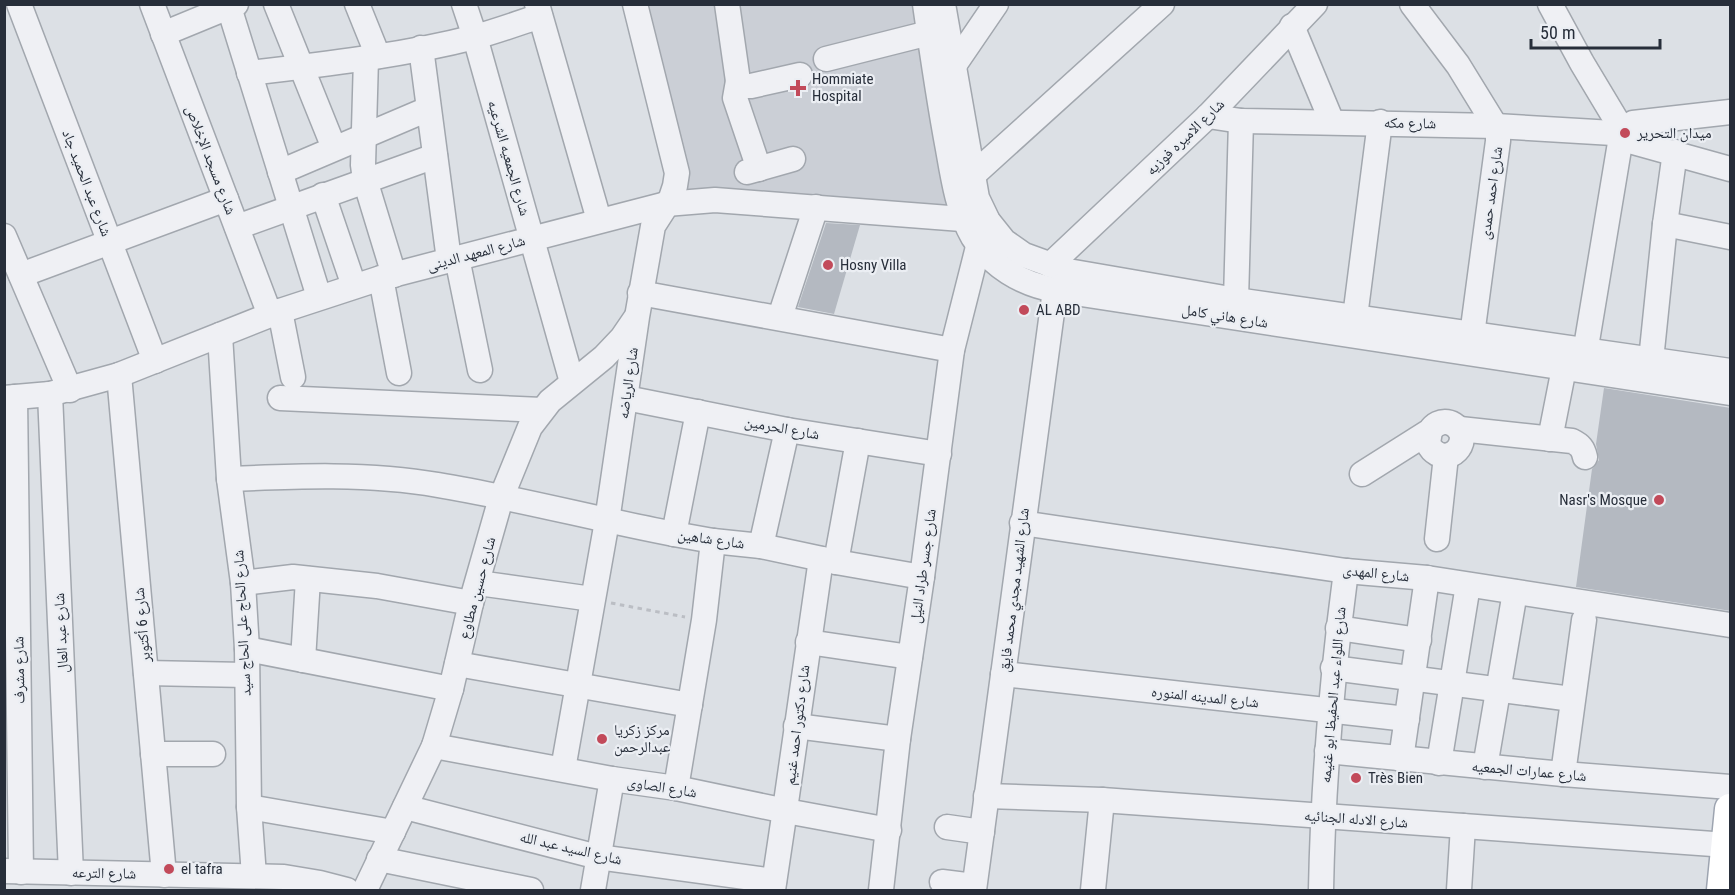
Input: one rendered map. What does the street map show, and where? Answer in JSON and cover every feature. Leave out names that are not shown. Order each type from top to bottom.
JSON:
[{"type":"main road","points":[[1722,891],[1731,809]]},
{"type":"street","name":"شارع عبد الحميد جاد","points":[[19,4],[155,361]]},
{"type":"street","name":"شارع مسجد الإخلاص","points":[[152,4],[237,227],[275,313],[293,377]]},
{"type":"street","points":[[276,4],[334,148]]},
{"type":"street","points":[[357,4],[372,57],[363,165],[387,277],[399,373]]},
{"type":"street","name":"شارع الجمعيه الشرعيه","points":[[464,4],[572,382]]},
{"type":"street","name":"شارع الرياضه","points":[[563,769],[592,599],[608,521],[640,293],[653,226],[675,186],[676,173],[635,4]]},
{"type":"street","points":[[727,4],[738,81],[735,98],[753,171],[793,159]]},
{"type":"street","name":"شارع هاني كامل","points":[[925,4],[929,33],[945,75],[977,198],[976,220],[979,243],[991,259],[1012,276],[1037,287],[1055,290],[1355,316],[1472,335],[1577,363],[1651,360],[1731,371]]},
{"type":"street","name":"شارع هاني كامل","points":[[943,4],[945,75],[953,174],[976,220],[1024,255],[1068,271],[1245,307],[1577,363],[1731,393]]},
{"type":"street","points":[[945,75],[996,4]]},
{"type":"street","points":[[972,177],[1162,4]]},
{"type":"street","points":[[1550,4],[1623,133],[1731,169]]},
{"type":"street","points":[[163,34],[233,6],[249,73],[320,297]]},
{"type":"street","name":"شارع احمد حمدى","points":[[1422,8],[1496,126],[1498,141],[1472,335]]},
{"type":"street","points":[[249,73],[372,57],[475,37],[539,10],[599,220]]},
{"type":"street","points":[[1302,13],[1332,122]]},
{"type":"street","name":"شارع الاميره فوزيه","points":[[1050,265],[1208,116],[1302,13]]},
{"type":"street","points":[[826,59],[929,33]]},
{"type":"street","points":[[421,48],[435,156],[453,259],[480,369]]},
{"type":"street","points":[[738,81],[744,86],[751,86],[800,75]]},
{"type":"street","points":[[280,172],[428,109]]},
{"type":"street","name":"شارع مكه","points":[[1208,116],[1241,121],[1380,122],[1623,133],[1731,112]]},
{"type":"street","points":[[1241,121],[1245,307]]},
{"type":"street","points":[[1355,316],[1380,122]]},
{"type":"street","points":[[1550,439],[1577,363],[1623,133]]},
{"type":"street","points":[[1651,360],[1675,152]]},
{"type":"street","points":[[237,227],[435,156]]},
{"type":"street","points":[[323,195],[354,286]]},
{"type":"street","points":[[21,275],[226,199]]},
{"type":"street","name":"شارع المعهد الدينى","points":[[10,398],[60,392],[119,375],[275,313],[354,286],[666,204],[715,200],[976,220]]},
{"type":"street","points":[[780,318],[816,207]]},
{"type":"street","points":[[1665,224],[1731,237]]},
{"type":"street","points":[[4,236],[21,275],[60,392]]},
{"type":"street","name":"شارع جسر طراد النيل","points":[[881,891],[898,739],[952,350],[979,243]]},
{"type":"street","name":"شارع الشهيد مجدي محمد فايق","points":[[974,889],[1055,290]]},
{"type":"street","points":[[640,293],[952,350]]},
{"type":"street","name":"شارع حسين مطاوع","points":[[365,891],[434,746],[501,498],[530,427],[542,410],[604,357],[622,338],[637,316]]},
{"type":"street","name":"شارع الحاج على الحاج سيد","points":[[220,335],[229,479],[243,583],[247,649],[249,807],[254,876]]},
{"type":"street","name":"شارع 6 أكتوبر","points":[[119,375],[164,875]]},
{"type":"street","name":"شارع عبد العال","points":[[60,392],[71,873]]},
{"type":"street","name":"شارع مشرف","points":[[10,398],[10,877]]},
{"type":"street","points":[[280,398],[542,410]]},
{"type":"street","name":"شارع الحرمين","points":[[626,398],[787,430],[939,454]]},
{"type":"street","points":[[674,534],[698,412]]},
{"type":"street","points":[[1444,421],[1460,429],[1461,447],[1457,452],[1446,456],[1434,453],[1430,448],[1428,436],[1433,426],[1444,421]]},
{"type":"street","points":[[1460,429],[1572,441],[1584,450],[1585,457]]},
{"type":"street","points":[[761,546],[787,430]]},
{"type":"street","points":[[1362,474],[1430,431]]},
{"type":"street","name":"شارع دكتور احمد غنيم","points":[[774,886],[808,642],[858,441]]},
{"type":"street","points":[[1437,539],[1446,456]]},
{"type":"street","name":"شارع شاهين","points":[[229,479],[299,476],[368,478],[436,484],[674,534],[761,546],[828,561],[922,577]]},
{"type":"street","name":"شارع المهدى","points":[[1022,523],[1346,571],[1428,578],[1731,626]]},
{"type":"street","points":[[676,788],[704,621],[713,541]]},
{"type":"street","name":"شارع اللواء عبد الحفيظ ابو غنيمه","points":[[1321,891],[1322,817],[1333,668],[1346,571]]},
{"type":"street","points":[[243,583],[293,577],[377,586],[592,599]]},
{"type":"street","points":[[1401,759],[1428,578]]},
{"type":"street","points":[[303,660],[308,579]]},
{"type":"street","points":[[1439,763],[1468,585]]},
{"type":"street","points":[[1485,767],[1515,592]]},
{"type":"street","points":[[1563,774],[1584,620]]},
{"type":"street","points":[[1338,628],[1419,640]]},
{"type":"street","points":[[808,642],[910,657]]},
{"type":"street","points":[[247,649],[451,689]]},
{"type":"street","points":[[457,664],[690,705]]},
{"type":"street","points":[[1333,668],[1572,699]]},
{"type":"street","points":[[146,673],[246,675]]},
{"type":"street","name":"شارع المدينه المنوره","points":[[1003,674],[1407,719]]},
{"type":"street","points":[[796,726],[898,739]]},
{"type":"street","name":"شارع الصاوى","points":[[434,746],[612,779],[676,788],[889,830]]},
{"type":"street","name":"شارع عمارات الجمعيه","points":[[1327,752],[1731,787]]},
{"type":"street","points":[[153,754],[213,754]]},
{"type":"street","points":[[593,891],[612,779]]},
{"type":"street","name":"شارع الادله الجنائيه","points":[[986,796],[1102,800],[1726,844]]},
{"type":"street","points":[[1093,891],[1102,800]]},
{"type":"street","points":[[249,807],[393,832]]},
{"type":"street","name":"شارع السيد عبد الله","points":[[405,807],[598,857],[774,886]]},
{"type":"street","points":[[1459,891],[1463,826]]},
{"type":"street","points":[[947,827],[982,832]]},
{"type":"street","points":[[379,859],[531,891]]},
{"type":"street","name":"شارع الترعه","points":[[10,877],[71,873],[284,877],[320,883],[347,891]]},
{"type":"street","name":"شارع الترعه","points":[[10,877],[128,891]]},
{"type":"street","points":[[942,882],[974,889]]},
{"type":"path","points":[[592,599],[704,621]]},
{"type":"shaded area","name":"Hommiate Hospital","points":[[640,5],[920,5],[957,210],[679,197]]},
{"type":"building","name":"Hosny Villa","points":[[826,223],[860,225],[834,314],[798,307]]},
{"type":"building","name":"Nasr's Mosque","points":[[1604,388],[1731,408],[1731,611],[1576,587],[1592,469],[1599,460],[1596,444]]},
{"type":"place","name":"Hommiate Hospital","points":[[798,88]]},
{"type":"place","name":"ميدان التحرير","points":[[1625,133]]},
{"type":"place","name":"Hosny Villa","points":[[828,265]]},
{"type":"place","name":"AL ABD","points":[[1024,310]]},
{"type":"place","name":"Nasr's Mosque","points":[[1659,500]]},
{"type":"place","name":"مركز زكريا عبدالرحمن","points":[[602,739]]},
{"type":"place","name":"Très Bien","points":[[1356,778]]},
{"type":"place","name":"el tafra","points":[[169,869]]}]
